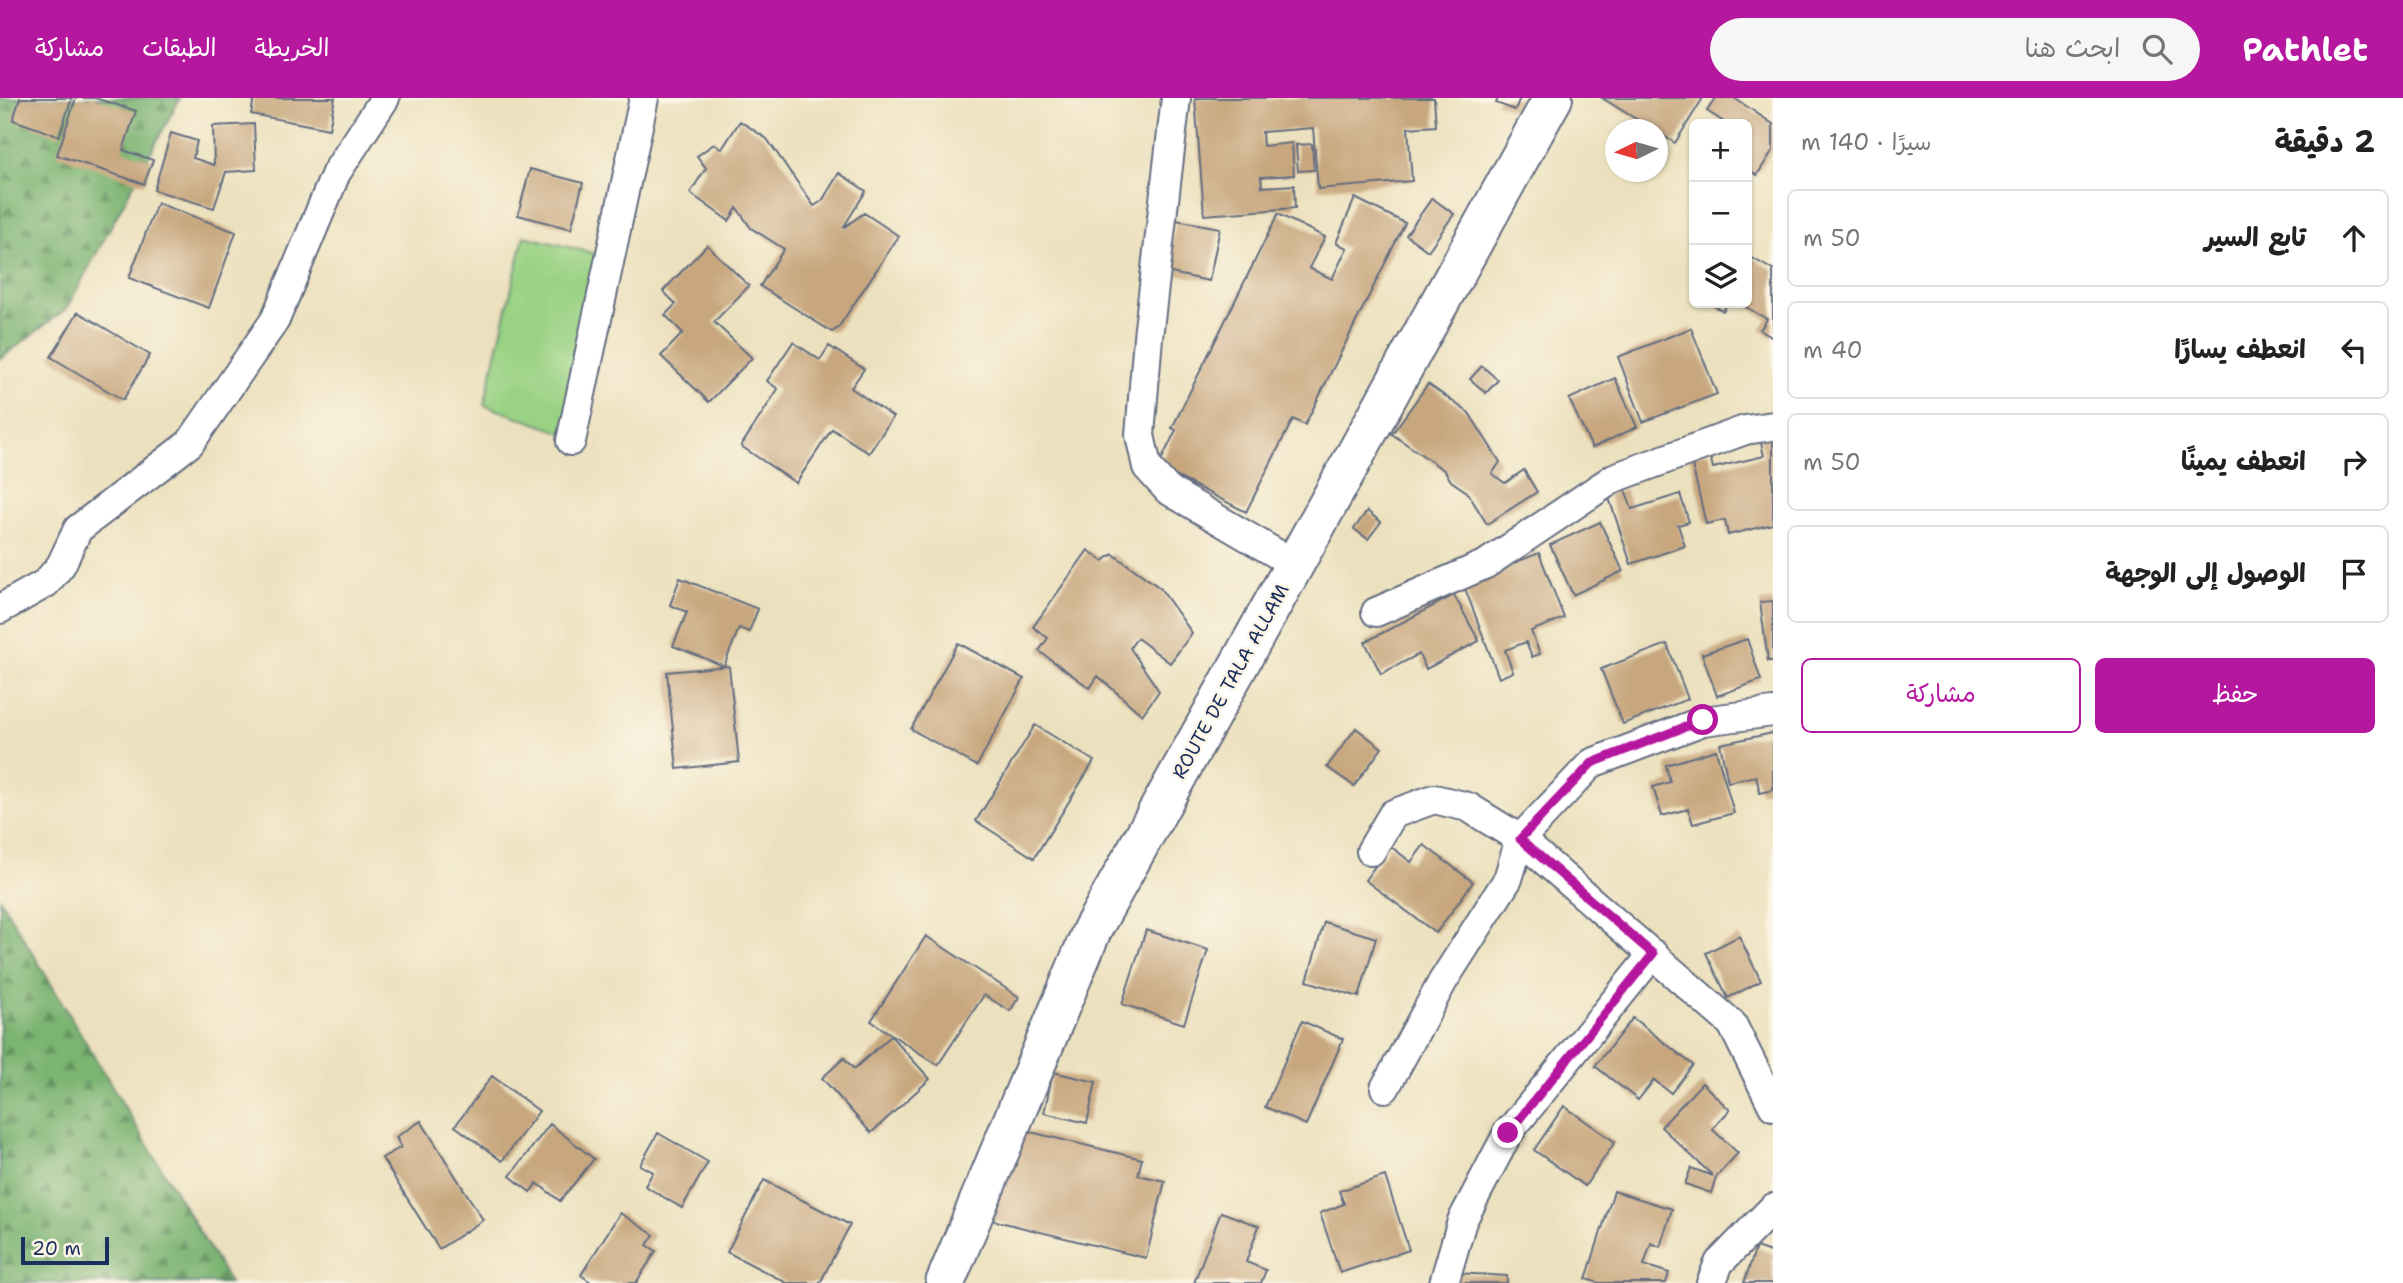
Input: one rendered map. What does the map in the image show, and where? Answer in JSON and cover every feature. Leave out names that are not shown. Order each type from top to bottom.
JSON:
[{"type":"main road","name":"ROUTE DE TALA ALLAM","points":[[945,1283],[1093,930],[1553,98]]},
{"type":"street","points":[[0,609],[46,583],[61,565],[78,529],[190,443],[275,320],[336,173],[385,98]]},
{"type":"street","points":[[571,441],[644,98]]},
{"type":"street","points":[[1176,98],[1148,337],[1140,435],[1147,467],[1168,490],[1294,564]]},
{"type":"street","points":[[1376,612],[1486,564],[1614,478],[1745,430],[1773,426]]},
{"type":"street","points":[[1385,1088],[1443,981],[1508,879],[1520,839],[1592,763],[1703,720],[1773,712]]},
{"type":"street","points":[[1371,852],[1393,814],[1434,799],[1468,807],[1520,839],[1732,1024],[1773,1106]]},
{"type":"street","points":[[1444,1283],[1462,1221],[1508,1133],[1653,954]]},
{"type":"street","points":[[1711,1283],[1719,1263],[1773,1208]]},
{"type":"green space","points":[[0,98],[180,98],[67,308],[0,359]]},
{"type":"green space","points":[[524,236],[609,257],[563,433],[484,405]]},
{"type":"green space","points":[[0,899],[230,1283],[0,1283]]},
{"type":"building","points":[[20,98],[72,98],[59,136],[13,120]]},
{"type":"building","points":[[76,98],[95,98],[136,111],[123,150],[153,160],[144,184],[57,155]]},
{"type":"building","points":[[254,98],[335,98],[329,129],[251,114]]},
{"type":"building","points":[[1195,98],[1434,98],[1436,126],[1408,128],[1412,181],[1318,189],[1313,128],[1262,132],[1263,146],[1292,143],[1294,175],[1261,177],[1262,187],[1294,185],[1295,208],[1204,215]]},
{"type":"building","points":[[1498,98],[1520,98],[1515,110],[1496,103]]},
{"type":"building","points":[[1602,98],[1703,98],[1675,143],[1668,139],[1668,119],[1636,119]]},
{"type":"building","points":[[1716,98],[1734,98],[1773,124],[1773,150],[1757,175],[1752,172],[1752,119],[1719,119],[1707,111]]},
{"type":"building","points":[[740,121],[767,139],[814,206],[822,201],[839,173],[866,191],[843,228],[864,213],[899,236],[838,328],[832,332],[760,286],[784,249],[751,228],[737,208],[729,221],[690,193],[706,168],[697,156],[714,144],[722,149]]},
{"type":"building","points":[[254,124],[256,170],[226,172],[214,208],[154,190],[171,133],[197,141],[193,158],[214,165],[213,126]]},
{"type":"building","points":[[1312,144],[1314,170],[1298,171],[1296,145]]},
{"type":"building","points":[[530,169],[583,183],[571,229],[518,215]]},
{"type":"building","points":[[1355,198],[1405,223],[1305,425],[1293,419],[1246,512],[1158,467],[1176,430],[1172,428],[1278,214],[1325,237],[1309,268],[1332,279],[1347,248],[1336,243]]},
{"type":"building","points":[[1432,198],[1454,214],[1428,251],[1406,235]]},
{"type":"building","points":[[157,203],[236,232],[209,308],[129,278]]},
{"type":"building","points":[[1176,220],[1220,228],[1209,281],[1166,272]]},
{"type":"building","points":[[707,245],[749,286],[714,322],[752,358],[709,402],[661,356],[683,333],[665,315],[676,304],[663,291]]},
{"type":"building","points":[[1752,258],[1773,270],[1773,338],[1760,330],[1767,319],[1748,308],[1752,308]]},
{"type":"building","points":[[78,312],[150,355],[123,400],[51,357]]},
{"type":"building","points":[[1691,328],[1717,394],[1643,422],[1618,357]]},
{"type":"building","points":[[793,342],[820,360],[829,346],[864,369],[851,388],[893,417],[869,453],[832,429],[796,483],[741,446],[778,389],[767,381]]},
{"type":"building","points":[[1482,366],[1498,380],[1486,393],[1470,379]]},
{"type":"building","points":[[1615,378],[1637,427],[1592,448],[1569,399]]},
{"type":"building","points":[[1428,384],[1469,413],[1500,462],[1492,474],[1505,483],[1524,470],[1537,492],[1487,524],[1467,492],[1451,481],[1445,471],[1392,434]]},
{"type":"building","points":[[1773,437],[1773,524],[1728,535],[1725,520],[1706,524],[1690,456],[1709,452],[1713,468],[1764,456],[1760,439]]},
{"type":"building","points":[[1625,489],[1632,509],[1680,494],[1689,522],[1678,525],[1685,546],[1631,564],[1608,495]]},
{"type":"building","points":[[1367,511],[1381,522],[1368,539],[1354,529]]},
{"type":"building","points":[[1600,522],[1623,571],[1573,595],[1550,545]]},
{"type":"building","points":[[1088,550],[1103,561],[1113,554],[1160,588],[1192,633],[1170,663],[1137,638],[1130,648],[1159,691],[1142,715],[1098,676],[1090,688],[1039,651],[1048,638],[1033,627]]},
{"type":"building","points":[[1539,553],[1564,618],[1531,631],[1540,654],[1532,657],[1526,642],[1505,650],[1513,672],[1499,678],[1463,583]]},
{"type":"building","points":[[680,578],[758,609],[749,632],[739,628],[724,666],[673,646],[687,612],[670,605]]},
{"type":"building","points":[[1454,595],[1479,641],[1426,669],[1419,654],[1381,674],[1365,642]]},
{"type":"building","points":[[1773,601],[1773,661],[1768,661],[1760,602]]},
{"type":"building","points":[[1747,639],[1761,680],[1717,696],[1702,654]]},
{"type":"building","points":[[958,643],[1024,679],[977,766],[911,729]]},
{"type":"building","points":[[1667,644],[1688,699],[1623,724],[1601,669]]},
{"type":"building","points":[[729,666],[739,762],[677,769],[667,672]]},
{"type":"building","points":[[1035,725],[1094,761],[1034,858],[976,821]]},
{"type":"building","points":[[1356,728],[1382,748],[1354,786],[1327,767]]},
{"type":"building","points":[[1773,733],[1773,790],[1760,793],[1756,776],[1728,782],[1720,744]]},
{"type":"building","points":[[1716,750],[1734,813],[1693,824],[1688,809],[1662,816],[1653,787],[1670,782],[1666,765]]},
{"type":"building","points":[[1424,845],[1473,882],[1436,933],[1365,880],[1390,846],[1411,862]]},
{"type":"building","points":[[1324,922],[1376,938],[1359,997],[1307,981]]},
{"type":"building","points":[[1146,930],[1208,950],[1184,1024],[1122,1004]]},
{"type":"building","points":[[926,936],[1019,997],[1010,1011],[984,995],[938,1065],[871,1021]]},
{"type":"building","points":[[1739,936],[1761,981],[1728,998],[1706,953]]},
{"type":"building","points":[[1633,1018],[1693,1065],[1671,1093],[1654,1080],[1638,1100],[1595,1066]]},
{"type":"building","points":[[1302,1021],[1343,1039],[1306,1125],[1265,1107]]},
{"type":"building","points":[[891,1036],[930,1079],[871,1133],[822,1078],[844,1058],[854,1069]]},
{"type":"building","points":[[1053,1072],[1096,1082],[1087,1123],[1044,1113]]},
{"type":"building","points":[[492,1076],[539,1111],[502,1161],[455,1126]]},
{"type":"building","points":[[1702,1083],[1730,1110],[1712,1129],[1738,1153],[1716,1177],[1711,1193],[1685,1184],[1691,1168],[1713,1176],[1661,1127]]},
{"type":"building","points":[[1564,1106],[1615,1142],[1585,1186],[1534,1150]]},
{"type":"building","points":[[421,1121],[483,1220],[439,1249],[382,1158],[401,1147],[396,1137]]},
{"type":"building","points":[[550,1124],[594,1159],[560,1201],[537,1183],[530,1192],[510,1176]]},
{"type":"building","points":[[1014,1128],[1142,1159],[1138,1175],[1165,1181],[1146,1258],[992,1220]]},
{"type":"building","points":[[658,1133],[708,1162],[682,1208],[645,1186],[653,1172],[640,1165]]},
{"type":"building","points":[[1385,1176],[1409,1250],[1340,1273],[1320,1213],[1344,1204],[1339,1191]]},
{"type":"building","points":[[764,1180],[850,1225],[820,1283],[787,1283],[727,1252]]},
{"type":"building","points":[[1614,1191],[1672,1209],[1660,1247],[1651,1243],[1644,1265],[1669,1273],[1666,1283],[1599,1283],[1586,1279]]},
{"type":"building","points":[[1221,1212],[1259,1226],[1246,1262],[1266,1270],[1261,1283],[1194,1283]]},
{"type":"building","points":[[620,1213],[654,1235],[647,1245],[656,1251],[636,1283],[592,1283],[581,1275]]},
{"type":"building","points":[[1756,1247],[1773,1253],[1773,1283],[1744,1283]]},
{"type":"building","points":[[1456,1273],[1507,1276],[1507,1283],[1456,1283]]},
{"type":"route","points":[[1508,1133],[1653,954],[1520,839],[1592,763],[1703,720]]}]
